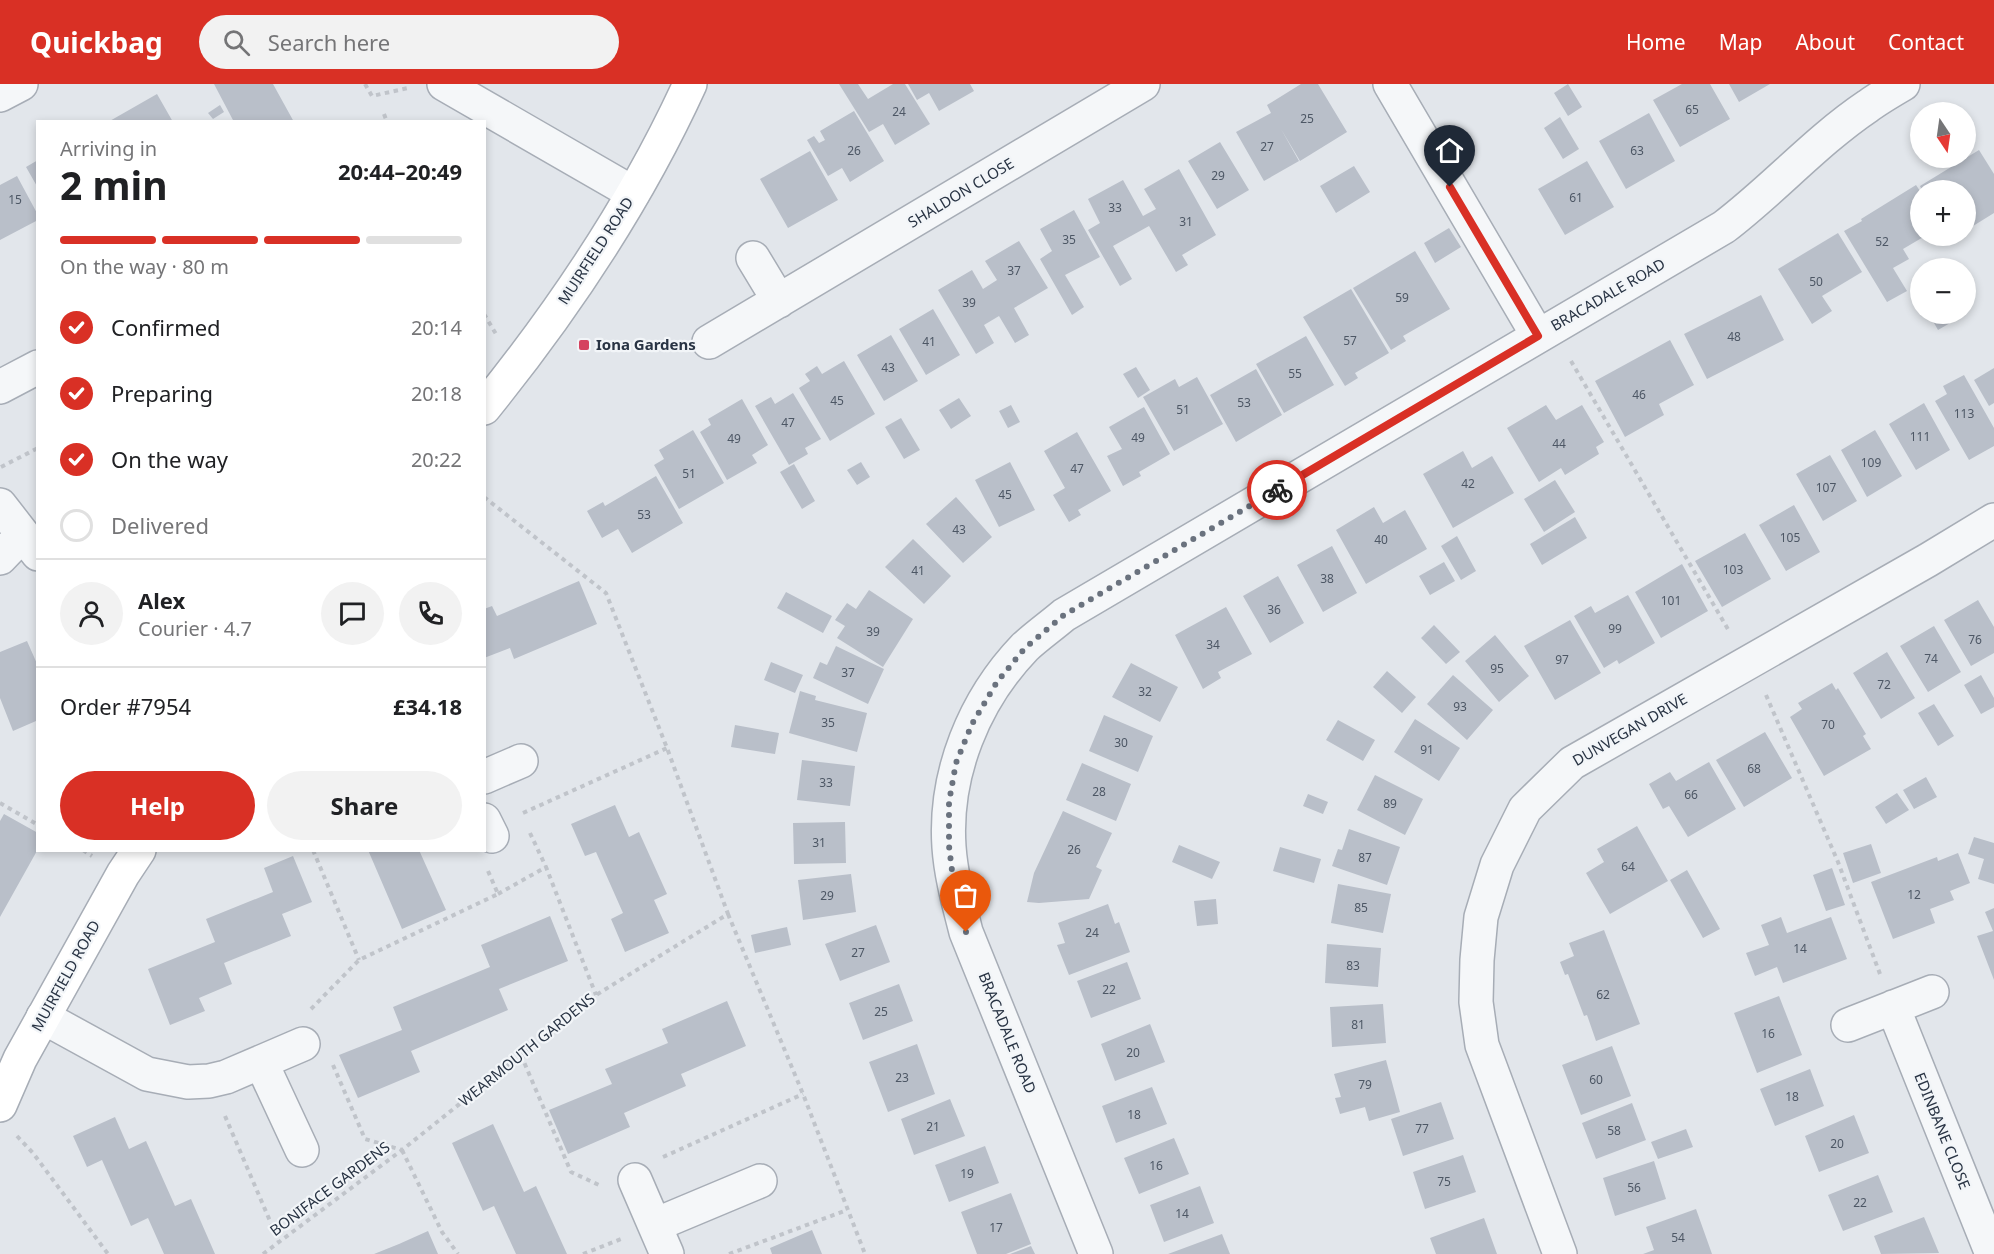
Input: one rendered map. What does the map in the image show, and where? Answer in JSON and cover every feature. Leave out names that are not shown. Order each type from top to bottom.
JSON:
[{"type":"street","points":[[0,95],[21,84]]},
{"type":"street","name":"MUIRFIELD ROAD","points":[[486,406],[525,358],[576,286],[674,121],[690,84]]},
{"type":"street","name":"SHALDON CLOSE","points":[[710,342],[1143,84]]},
{"type":"street","points":[[1390,84],[1538,336]]},
{"type":"street","name":"BRACADALE ROAD","points":[[1096,1254],[966,932],[954,887],[949,846],[949,802],[956,763],[972,724],[997,682],[1025,648],[1064,615],[1724,227],[1759,200],[1827,138],[1867,106],[1903,84]]},
{"type":"street","points":[[429,85],[633,193]]},
{"type":"street","points":[[753,258],[778,301]]},
{"type":"street","points":[[0,387],[36,368]]},
{"type":"street","points":[[0,505],[20,549]]},
{"type":"street","name":"DUNVEGAN DRIVE","points":[[1560,1254],[1482,1045],[1476,1002],[1481,917],[1497,865],[1525,809],[1572,763],[1928,560],[1994,519]]},
{"type":"street","points":[[486,776],[521,761]]},
{"type":"street","name":"MUIRFIELD ROAD","points":[[7,1118],[21,1059],[119,880],[138,852]]},
{"type":"street","points":[[1848,1025],[1932,992]]},
{"type":"street","name":"EDINBANE CLOSE","points":[[1893,1008],[1992,1254]]},
{"type":"street","points":[[43,1017],[147,1074],[188,1082],[226,1077],[316,1040]]},
{"type":"street","points":[[261,1062],[302,1150]]},
{"type":"street","points":[[635,1180],[661,1239],[760,1181]]},
{"type":"path","points":[[365,84],[372,96],[429,85]]},
{"type":"path","points":[[384,114],[386,120]]},
{"type":"path","points":[[1538,336],[1565,350],[1760,681],[1838,862],[1893,1008]]},
{"type":"path","points":[[0,468],[36,449]]},
{"type":"path","points":[[486,499],[606,592],[668,748],[728,914],[866,1254]]},
{"type":"path","points":[[522,814],[668,748]]},
{"type":"path","points":[[0,803],[36,824]]},
{"type":"path","points":[[527,825],[546,867],[596,995]]},
{"type":"path","points":[[488,828],[497,849],[482,856],[498,894]]},
{"type":"path","points":[[314,852],[359,960]]},
{"type":"path","points":[[402,1150],[365,1139],[316,1040],[310,1010],[359,960],[498,894],[546,867]]},
{"type":"path","name":"WEARMOUTH GARDENS","points":[[402,1150],[596,995],[728,914]]},
{"type":"path","points":[[521,1055],[571,1172],[600,1185]]},
{"type":"path","points":[[209,1081],[279,1242]]},
{"type":"path","points":[[663,1157],[803,1094]]},
{"type":"path","points":[[7,1118],[108,1254]]},
{"type":"path","name":"BONIFACE GARDENS","points":[[263,1254],[402,1150],[442,1232],[458,1254]]},
{"type":"path","points":[[729,1254],[847,1209]]},
{"type":"building","points":[[214,84],[273,84],[293,120],[233,120]]},
{"type":"building","points":[[839,84],[858,84],[868,99],[893,84],[905,84],[930,124],[895,145],[883,124],[869,132]]},
{"type":"building","points":[[908,84],[970,84],[974,91],[939,111],[929,93],[917,100]]},
{"type":"building","points":[[1301,84],[1318,84],[1347,132],[1300,161],[1281,129],[1299,161],[1264,181],[1236,132],[1271,113],[1267,105]]},
{"type":"building","points":[[1568,84],[1582,107],[1568,116],[1554,93]]},
{"type":"building","points":[[1682,84],[1710,84],[1730,119],[1680,147],[1653,100]]},
{"type":"building","points":[[1729,84],[1770,84],[1739,102]]},
{"type":"building","points":[[157,94],[172,120],[112,120]]},
{"type":"building","points":[[220,105],[224,112],[213,119],[208,113]]},
{"type":"building","points":[[854,111],[884,161],[850,182],[842,168],[828,176],[807,140],[814,136],[819,143],[825,140],[820,131]]},
{"type":"building","points":[[1649,113],[1675,161],[1626,189],[1599,141]]},
{"type":"building","points":[[1560,117],[1579,149],[1563,159],[1544,128]]},
{"type":"building","points":[[1220,142],[1249,190],[1217,209],[1188,161]]},
{"type":"building","points":[[1979,150],[1994,174],[1994,213],[1976,224],[1976,180],[1930,180],[1950,168],[1976,168],[1976,152]]},
{"type":"building","points":[[810,151],[838,200],[788,228],[760,179]]},
{"type":"building","points":[[36,161],[36,184],[26,167]]},
{"type":"building","points":[[1587,161],[1614,207],[1565,235],[1538,189]]},
{"type":"building","points":[[1354,166],[1370,192],[1336,213],[1320,186]]},
{"type":"building","points":[[1179,169],[1216,235],[1182,255],[1188,265],[1176,272],[1149,226],[1113,246],[1132,279],[1120,286],[1088,230],[1100,223],[1088,199],[1123,180],[1143,216],[1156,209],[1144,189]]},
{"type":"building","points":[[17,176],[36,211],[36,221],[0,240],[0,185]]},
{"type":"building","points":[[1910,189],[1910,245],[1903,249],[1909,259],[1893,268],[1907,291],[1887,302],[1844,231],[1862,221],[1861,219]]},
{"type":"building","points":[[1074,210],[1100,257],[1065,275],[1084,307],[1072,315],[1040,259],[1052,251],[1040,229]]},
{"type":"building","points":[[1449,228],[1461,247],[1435,263],[1424,243]]},
{"type":"building","points":[[1838,233],[1862,272],[1822,296],[1832,311],[1812,324],[1778,269]]},
{"type":"building","points":[[1019,241],[1048,288],[1014,308],[1029,335],[1015,343],[999,316],[984,325],[994,343],[976,354],[938,290],[972,270],[983,289],[997,280],[985,261]]},
{"type":"building","points":[[1415,251],[1450,309],[1403,336],[1406,341],[1391,350],[1353,288]]},
{"type":"building","points":[[1351,289],[1389,353],[1355,373],[1358,378],[1345,386],[1303,317]]},
{"type":"building","points":[[1761,295],[1784,340],[1707,379],[1684,334]]},
{"type":"building","points":[[933,309],[960,355],[926,375],[899,329]]},
{"type":"building","points":[[1935,324],[1948,324],[1938,330]]},
{"type":"building","points":[[891,335],[918,381],[884,401],[857,355]]},
{"type":"building","points":[[1306,336],[1334,385],[1284,413],[1256,364]]},
{"type":"building","points":[[1670,340],[1694,385],[1659,404],[1664,415],[1625,437],[1595,381]]},
{"type":"building","points":[[844,361],[875,414],[830,441],[799,388],[810,381],[805,374],[817,366],[822,374]]},
{"type":"building","points":[[1136,367],[1150,390],[1138,398],[1123,374]]},
{"type":"building","points":[[1994,368],[1994,403],[1989,406],[1974,380]]},
{"type":"building","points":[[1256,369],[1282,415],[1236,442],[1210,395]]},
{"type":"building","points":[[1964,375],[1994,428],[1994,446],[1969,460],[1935,401],[1947,394],[1943,386]]},
{"type":"building","points":[[1197,377],[1223,424],[1174,451],[1143,397],[1175,379],[1179,387]]},
{"type":"building","points":[[793,393],[821,439],[805,448],[808,454],[789,465],[755,406],[771,397],[775,404]]},
{"type":"building","points":[[959,398],[971,416],[951,429],[939,410]]},
{"type":"building","points":[[742,399],[768,445],[752,455],[757,463],[727,480],[700,432],[711,425],[708,419]]},
{"type":"building","points":[[1924,403],[1950,450],[1916,470],[1889,424]]},
{"type":"building","points":[[1011,405],[1020,422],[1008,428],[999,411]]},
{"type":"building","points":[[1546,405],[1556,420],[1582,405],[1604,442],[1596,447],[1599,454],[1565,475],[1561,468],[1539,482],[1507,428]]},
{"type":"building","points":[[1144,407],[1170,454],[1139,472],[1141,476],[1123,486],[1107,456],[1122,449],[1109,427]]},
{"type":"building","points":[[901,418],[920,450],[904,459],[885,427]]},
{"type":"building","points":[[693,430],[724,483],[679,509],[654,465],[664,459],[659,450]]},
{"type":"building","points":[[1875,430],[1902,476],[1867,497],[1841,450]]},
{"type":"building","points":[[1077,432],[1111,491],[1078,510],[1081,515],[1069,522],[1053,495],[1065,488],[1044,451]]},
{"type":"building","points":[[1463,451],[1472,468],[1492,456],[1514,493],[1453,528],[1423,474]]},
{"type":"building","points":[[1830,455],[1857,501],[1823,521],[1796,474]]},
{"type":"building","points":[[861,462],[870,477],[857,485],[847,470]]},
{"type":"building","points":[[1010,462],[1035,510],[999,527],[975,480]]},
{"type":"building","points":[[794,464],[815,501],[802,509],[780,472]]},
{"type":"building","points":[[656,476],[683,523],[632,553],[618,529],[602,538],[587,511],[603,502],[605,506]]},
{"type":"building","points":[[1555,480],[1575,512],[1544,532],[1524,499]]},
{"type":"building","points":[[956,497],[992,537],[963,563],[926,524]]},
{"type":"building","points":[[1794,505],[1820,552],[1786,571],[1759,525]]},
{"type":"building","points":[[1374,507],[1383,523],[1405,510],[1427,549],[1366,584],[1336,530]]},
{"type":"building","points":[[1575,517],[1587,538],[1542,565],[1530,544]]},
{"type":"building","points":[[1745,533],[1771,579],[1722,607],[1695,561]]},
{"type":"building","points":[[1457,536],[1476,571],[1461,580],[1441,546]]},
{"type":"building","points":[[913,539],[951,576],[924,604],[885,567]]},
{"type":"building","points":[[1332,546],[1357,593],[1323,612],[1297,565]]},
{"type":"building","points":[[1444,562],[1455,581],[1430,595],[1419,576]]},
{"type":"building","points":[[1682,564],[1708,611],[1661,638],[1635,592]]},
{"type":"building","points":[[1278,576],[1304,623],[1270,643],[1243,596]]},
{"type":"building","points":[[579,581],[597,624],[514,659],[510,648],[486,657],[486,608],[492,606],[497,616]]},
{"type":"building","points":[[869,590],[913,619],[883,667],[837,638],[845,626],[835,620],[847,603],[856,609]]},
{"type":"building","points":[[786,592],[832,616],[823,633],[777,608]]},
{"type":"building","points":[[1628,595],[1655,643],[1619,664],[1617,660],[1604,668],[1574,616],[1591,606],[1595,613]]},
{"type":"building","points":[[1978,600],[1994,627],[1994,653],[1971,666],[1944,620]]},
{"type":"building","points":[[1226,607],[1252,654],[1218,672],[1221,678],[1203,689],[1175,635]]},
{"type":"building","points":[[1570,620],[1601,673],[1555,700],[1524,646]]},
{"type":"building","points":[[1434,625],[1460,652],[1446,664],[1421,638]]},
{"type":"building","points":[[1934,626],[1961,672],[1928,692],[1900,646]]},
{"type":"building","points":[[1495,635],[1529,676],[1499,702],[1465,661]]},
{"type":"building","points":[[27,641],[36,661],[36,721],[13,731],[0,698],[0,652]]},
{"type":"building","points":[[836,646],[884,669],[868,704],[813,678],[820,662],[827,665]]},
{"type":"building","points":[[1887,652],[1915,698],[1881,719],[1853,673]]},
{"type":"building","points":[[771,662],[803,675],[795,693],[764,680]]},
{"type":"building","points":[[1131,663],[1178,687],[1160,722],[1112,697]]},
{"type":"building","points":[[1387,671],[1416,697],[1402,713],[1373,687]]},
{"type":"building","points":[[1453,675],[1493,710],[1467,740],[1427,704]]},
{"type":"building","points":[[1981,675],[1994,698],[1994,707],[1981,714],[1964,685]]},
{"type":"building","points":[[1832,683],[1836,690],[1838,688],[1866,734],[1863,736],[1871,749],[1824,776],[1790,717],[1802,709],[1798,703]]},
{"type":"building","points":[[800,691],[816,696],[815,700],[867,713],[857,752],[789,733]]},
{"type":"building","points":[[1934,704],[1954,736],[1938,746],[1918,713]]},
{"type":"building","points":[[1104,715],[1153,736],[1138,772],[1089,751]]},
{"type":"building","points":[[1415,719],[1460,748],[1439,781],[1394,752]]},
{"type":"building","points":[[1338,720],[1375,740],[1363,761],[1326,740]]},
{"type":"building","points":[[735,725],[779,733],[775,754],[731,747]]},
{"type":"building","points":[[1765,732],[1792,778],[1744,807],[1716,760]]},
{"type":"building","points":[[802,760],[855,766],[850,806],[797,800]]},
{"type":"building","points":[[1709,762],[1736,809],[1688,837],[1669,806],[1663,809],[1649,784],[1670,772],[1676,781]]},
{"type":"building","points":[[1082,763],[1131,784],[1116,821],[1066,800]]},
{"type":"building","points":[[1375,775],[1423,799],[1405,835],[1357,810]]},
{"type":"building","points":[[1926,777],[1937,797],[1914,809],[1903,790]]},
{"type":"building","points":[[1897,793],[1909,810],[1886,824],[1875,807]]},
{"type":"building","points":[[1308,794],[1328,802],[1323,814],[1303,806]]},
{"type":"building","points":[[615,805],[629,837],[639,832],[667,894],[654,900],[669,933],[625,952],[611,919],[623,913],[596,852],[585,856],[571,824]]},
{"type":"building","points":[[1063,811],[1112,833],[1096,867],[1102,870],[1089,899],[1027,902],[1034,873]]},
{"type":"building","points":[[4,814],[36,832],[36,852],[0,917],[0,821]]},
{"type":"building","points":[[845,822],[846,863],[794,864],[793,823]]},
{"type":"building","points":[[1637,826],[1668,881],[1610,914],[1586,873],[1604,862],[1597,849]]},
{"type":"building","points":[[1349,829],[1400,847],[1387,885],[1332,866],[1338,849],[1342,850]]},
{"type":"building","points":[[1974,837],[1994,843],[1994,884],[1978,879],[1984,859],[1968,854]]},
{"type":"building","points":[[1871,844],[1881,873],[1853,883],[1843,853]]},
{"type":"building","points":[[1179,845],[1220,862],[1212,879],[1172,862]]},
{"type":"building","points":[[1280,847],[1321,859],[1314,883],[1273,871]]},
{"type":"building","points":[[369,852],[420,852],[446,910],[402,929]]},
{"type":"building","points":[[1958,853],[1970,883],[1950,891],[1954,900],[1930,909],[1935,923],[1893,939],[1871,882],[1937,857],[1938,861]]},
{"type":"building","points":[[293,856],[312,902],[282,914],[291,936],[224,963],[232,984],[199,998],[205,1011],[170,1025],[148,969],[215,942],[206,919],[273,892],[264,868]]},
{"type":"building","points":[[1832,868],[1845,905],[1826,911],[1813,875]]},
{"type":"building","points":[[1687,870],[1720,929],[1703,938],[1670,880]]},
{"type":"building","points":[[851,874],[856,912],[803,920],[798,880]]},
{"type":"building","points":[[1338,884],[1391,894],[1383,933],[1331,923]]},
{"type":"building","points":[[1216,899],[1218,924],[1197,926],[1194,901]]},
{"type":"building","points":[[1108,904],[1115,924],[1119,922],[1130,952],[1069,975],[1057,945],[1065,943],[1058,923]]},
{"type":"building","points":[[1994,908],[1994,980],[1977,936],[1993,931],[1985,912]]},
{"type":"building","points":[[550,916],[568,961],[499,989],[508,1010],[411,1051],[420,1072],[358,1098],[339,1055],[402,1030],[393,1007],[490,967],[481,945]]},
{"type":"building","points":[[1781,917],[1787,933],[1831,917],[1847,959],[1783,983],[1777,967],[1755,976],[1746,953],[1769,945],[1761,925]]},
{"type":"building","points":[[876,925],[890,962],[840,981],[825,944]]},
{"type":"building","points":[[787,927],[791,945],[755,953],[751,935]]},
{"type":"building","points":[[1604,930],[1640,1024],[1596,1041],[1587,1015],[1584,1016],[1568,974],[1565,975],[1560,962],[1574,956],[1569,943]]},
{"type":"building","points":[[1327,944],[1381,948],[1378,987],[1325,983]]},
{"type":"building","points":[[1127,962],[1141,999],[1091,1018],[1077,981]]},
{"type":"building","points":[[899,984],[913,1021],[863,1040],[849,1003]]},
{"type":"building","points":[[1779,996],[1802,1055],[1757,1073],[1734,1013]]},
{"type":"building","points":[[727,1001],[746,1046],[681,1074],[686,1086],[624,1113],[630,1127],[568,1154],[549,1110],[612,1084],[605,1069],[668,1043],[662,1029]]},
{"type":"building","points":[[1383,1004],[1386,1043],[1332,1047],[1330,1007]]},
{"type":"building","points":[[1150,1024],[1165,1062],[1115,1081],[1101,1044]]},
{"type":"building","points":[[917,1044],[935,1094],[888,1112],[869,1062]]},
{"type":"building","points":[[1612,1046],[1631,1096],[1581,1115],[1562,1065]]},
{"type":"building","points":[[1386,1060],[1400,1112],[1369,1121],[1365,1107],[1340,1114],[1335,1098],[1341,1097],[1334,1074]]},
{"type":"building","points":[[1810,1069],[1824,1106],[1775,1126],[1760,1089]]},
{"type":"building","points":[[1152,1087],[1167,1124],[1116,1143],[1102,1106]]},
{"type":"building","points":[[950,1099],[965,1136],[914,1155],[901,1119]]},
{"type":"building","points":[[1441,1102],[1454,1139],[1403,1156],[1391,1119]]},
{"type":"building","points":[[1632,1103],[1646,1140],[1596,1159],[1582,1123]]},
{"type":"building","points":[[1854,1115],[1869,1153],[1819,1172],[1805,1136]]},
{"type":"building","points":[[115,1117],[129,1149],[146,1141],[175,1206],[191,1199],[215,1254],[164,1254],[148,1218],[131,1226],[102,1160],[87,1167],[73,1136]]},
{"type":"building","points":[[493,1124],[524,1192],[536,1186],[567,1254],[516,1254],[494,1206],[483,1211],[452,1143]]},
{"type":"building","points":[[1686,1129],[1693,1147],[1658,1159],[1651,1142]]},
{"type":"building","points":[[1174,1138],[1189,1174],[1139,1194],[1124,1158]]},
{"type":"building","points":[[985,1146],[999,1183],[949,1202],[935,1165]]},
{"type":"building","points":[[1463,1155],[1476,1192],[1425,1209],[1413,1172]]},
{"type":"building","points":[[1654,1161],[1666,1199],[1615,1216],[1603,1178]]},
{"type":"building","points":[[1878,1175],[1893,1212],[1843,1231],[1828,1195]]},
{"type":"building","points":[[1200,1186],[1214,1223],[1164,1242],[1150,1205]]},
{"type":"building","points":[[1011,1193],[1031,1244],[1006,1254],[977,1254],[961,1212]]},
{"type":"building","points":[[1696,1209],[1712,1254],[1643,1254],[1654,1250],[1646,1227]]},
{"type":"building","points":[[1924,1217],[1939,1253],[1881,1254],[1874,1236]]},
{"type":"building","points":[[1484,1218],[1497,1254],[1436,1254],[1430,1238]]},
{"type":"building","points":[[812,1230],[822,1254],[772,1254],[770,1248]]},
{"type":"building","points":[[428,1231],[438,1254],[374,1254],[399,1244]]},
{"type":"building","points":[[1222,1234],[1230,1254],[1168,1254]]},
{"type":"building","points":[[1031,1246],[1035,1254],[1010,1254]]},
{"type":"way so far","points":[[966,932],[954,887],[949,846],[949,802],[956,763],[972,724],[997,682],[1025,648],[1064,615],[1277,490]]},
{"type":"place","name":"Iona Gardens","points":[[584,345]]},
{"type":"route","points":[[1277,490],[1538,336],[1450,187]]}]
